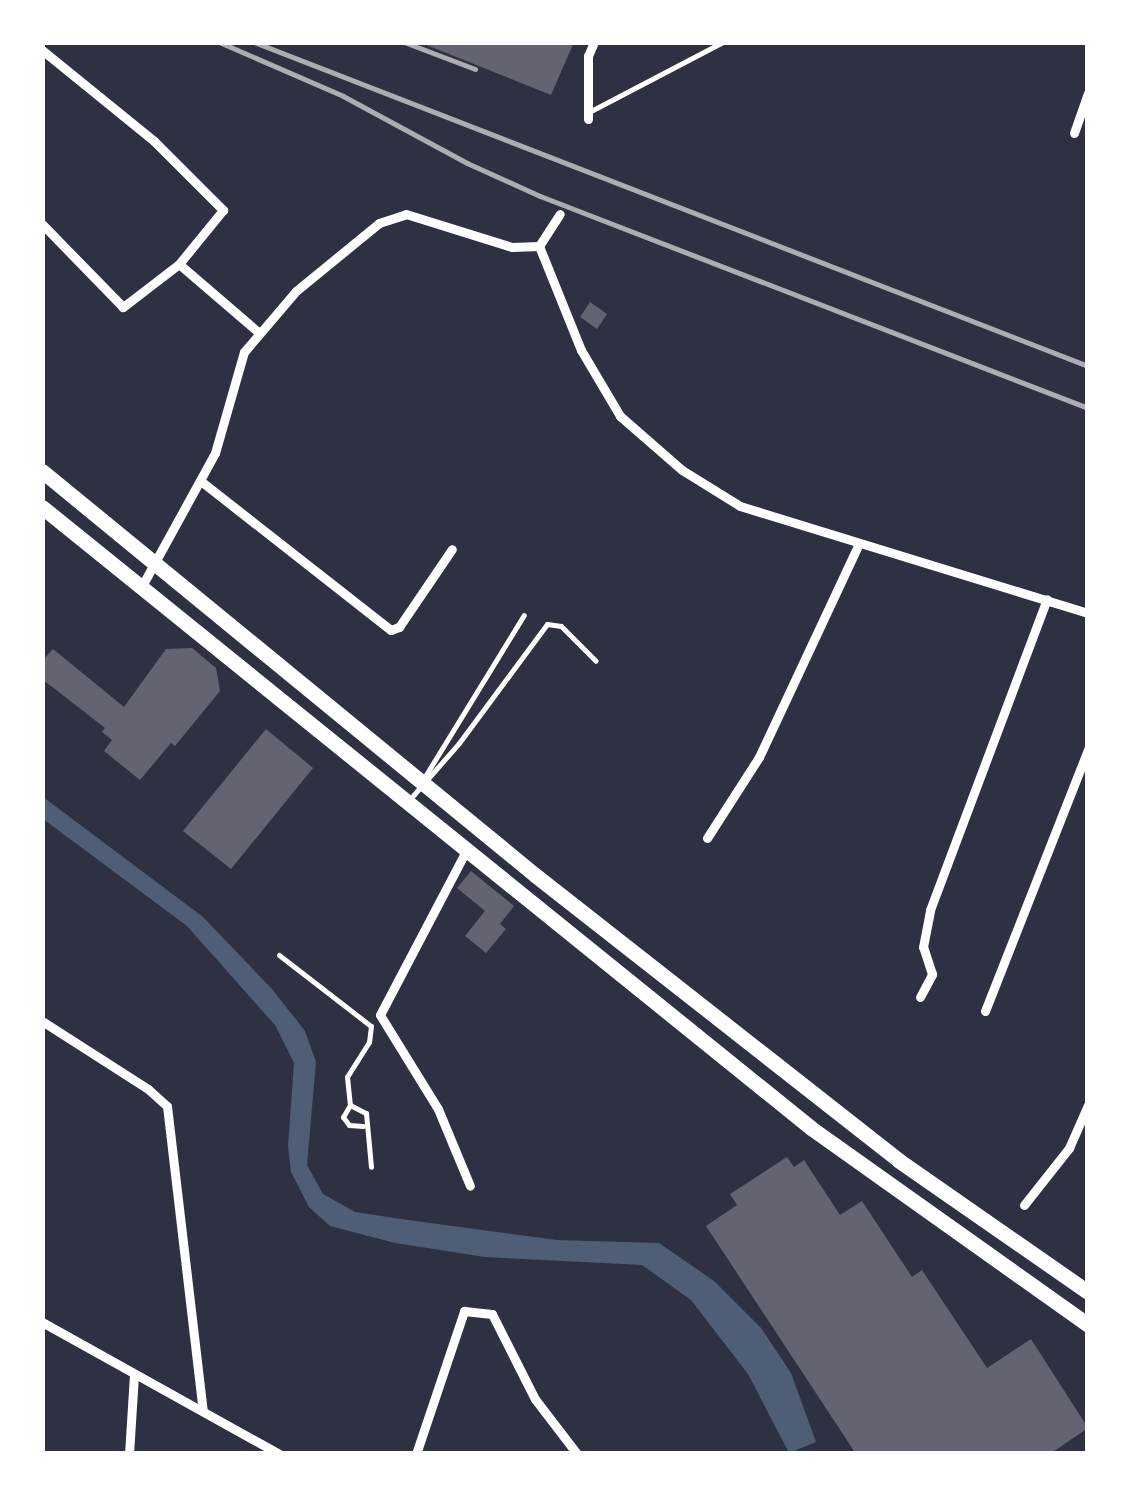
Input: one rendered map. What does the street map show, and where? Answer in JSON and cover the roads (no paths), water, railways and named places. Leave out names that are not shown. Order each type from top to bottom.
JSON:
[{"type":"main road","points":[[42,471],[535,875],[898,1160],[1088,1292]]},
{"type":"main road","points":[[44,513],[143,584],[880,1182],[1088,1326]]},
{"type":"street","points":[[588,116],[588,56],[594,42]]},
{"type":"street","points":[[42,50],[154,141],[223,210],[179,264],[122,307],[42,224]]},
{"type":"street","points":[[1074,133],[1088,93]]},
{"type":"street","points":[[143,584],[202,482],[244,352],[258,331],[348,246],[379,223],[406,214],[512,247],[539,246]]},
{"type":"street","points":[[539,246],[560,214]]},
{"type":"street","points":[[539,246],[581,350],[620,416],[682,470],[740,506],[1088,612]]},
{"type":"street","points":[[179,264],[258,331]]},
{"type":"street","points":[[202,482],[391,630],[398,627],[452,550]]},
{"type":"street","points":[[708,838],[759,758],[858,544]]},
{"type":"street","points":[[920,997],[932,974],[923,947],[930,910],[1046,599]]},
{"type":"street","points":[[985,1010],[1088,749]]},
{"type":"street","points":[[371,1026],[467,849]]},
{"type":"street","points":[[380,1015],[438,1109],[470,1186]]},
{"type":"street","points":[[42,1022],[148,1089],[167,1106],[203,1410]]},
{"type":"street","points":[[1024,1205],[1070,1148],[1088,1105]]},
{"type":"street","points":[[416,1454],[464,1311],[492,1314],[535,1400],[577,1454]]},
{"type":"street","points":[[42,1322],[279,1454]]},
{"type":"street","points":[[129,1454],[134,1374]]},
{"type":"lane","points":[[588,116],[723,42]]},
{"type":"lane","points":[[423,781],[428,765],[524,615]]},
{"type":"lane","points":[[408,801],[459,743],[548,624],[561,626],[596,662]]},
{"type":"lane","points":[[278,955],[371,1026],[370,1042],[347,1077],[350,1105],[344,1117],[348,1125],[364,1126]]},
{"type":"lane","points":[[350,1105],[366,1113],[364,1126],[371,1168]]},
{"type":"water","points":[[43,797],[203,917],[272,989],[305,1031],[316,1062],[307,1165],[323,1194],[355,1212],[408,1220],[557,1240],[659,1243],[714,1281],[761,1328],[791,1373],[816,1442],[789,1453],[748,1374],[691,1300],[642,1265],[485,1257],[395,1243],[330,1226],[309,1207],[291,1172],[288,1146],[294,1063],[275,1025],[187,926],[43,819]]},
{"type":"railway","points":[[219,42],[343,96],[467,163],[540,196],[1088,408]]},
{"type":"railway","points":[[254,42],[1088,366]]},
{"type":"railway","points":[[404,42],[475,69]]}]
